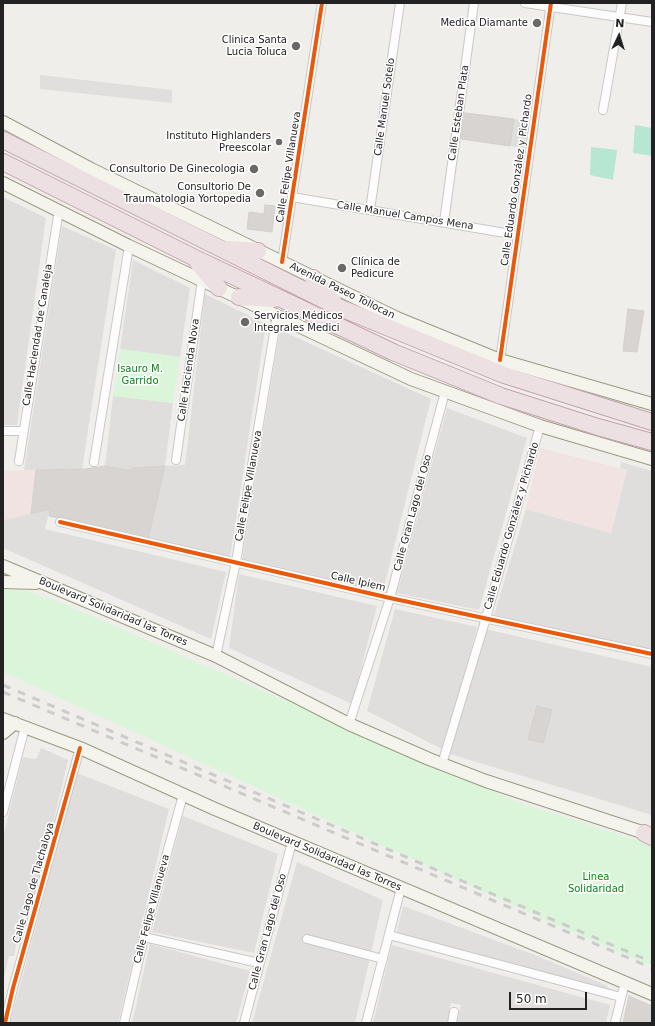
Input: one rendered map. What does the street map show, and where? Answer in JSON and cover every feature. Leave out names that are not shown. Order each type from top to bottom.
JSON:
[{"type":"highway","name":"Avenida Paseo Tollocan","points":[[5,127],[220,248],[338,307],[504,375],[652,422]]},
{"type":"highway","points":[[3,162],[281,300],[393,352],[501,396],[598,427],[652,442]]},
{"type":"highway","points":[[220,248],[258,250]]},
{"type":"highway","points":[[195,258],[219,288]]},
{"type":"highway","points":[[313,278],[338,307]]},
{"type":"highway","points":[[239,297],[281,300]]},
{"type":"main road","name":"Avenida Paseo Tollocan","points":[[5,127],[404,321],[500,360],[652,404]]},
{"type":"main road","points":[[3,183],[129,246],[277,315],[375,363],[445,392],[540,426],[652,459]]},
{"type":"main road","name":"Boulevard Solidaridad las Torres","points":[[3,566],[216,656],[349,724],[442,764],[494,784],[649,835]]},
{"type":"main road","points":[[3,582],[45,584]]},
{"type":"main road","name":"Boulevard Solidaridad las Torres","points":[[3,719],[80,748],[183,795],[292,842],[652,994]]},
{"type":"main road","points":[[3,733],[20,725]]},
{"type":"street","name":"Calle Felipe Villanueva","points":[[282,262],[322,3]]},
{"type":"street","name":"Calle Manuel Sotelo","points":[[370,210],[400,3]]},
{"type":"street","name":"Calle Esteban Plata","points":[[444,222],[474,3]]},
{"type":"street","points":[[525,3],[551,5],[652,22]]},
{"type":"street","points":[[604,110],[622,3]]},
{"type":"street","name":"Calle Eduardo González y Pichardo","points":[[500,360],[551,5]]},
{"type":"street","name":"Calle Manuel Campos Mena","points":[[292,197],[517,235]]},
{"type":"street","name":"Calle Haciendad de Canaleja","points":[[19,461],[58,210]]},
{"type":"street","points":[[94,462],[129,246]]},
{"type":"street","name":"Calle Hacienda Nova","points":[[176,460],[202,280]]},
{"type":"street","name":"Calle Felipe Villanueva","points":[[216,656],[236,562],[277,315]]},
{"type":"street","name":"Calle Gran Lago del Oso","points":[[349,724],[390,598],[445,392]]},
{"type":"street","name":"Calle Eduardo González y Pichardo","points":[[442,764],[486,618],[540,426]]},
{"type":"street","points":[[3,431],[23,431]]},
{"type":"street","name":"Calle Ipiem","points":[[60,522],[390,598],[652,654]]},
{"type":"street","points":[[3,812],[20,725]]},
{"type":"street","name":"Calle Lago de Tlachaloya","points":[[5,1023],[13,988],[80,748]]},
{"type":"street","name":"Calle Felipe Villanueva","points":[[124,1023],[144,937],[183,795]]},
{"type":"street","name":"Calle Gran Lago del Oso","points":[[244,1023],[292,842]]},
{"type":"street","points":[[366,1023],[401,888]]},
{"type":"street","points":[[389,935],[621,997]]},
{"type":"street","points":[[144,937],[259,963]]},
{"type":"street","points":[[307,939],[383,959]]},
{"type":"street","points":[[615,1023],[625,982]]},
{"type":"street","points":[[452,1023],[454,1012]]},
{"type":"shaded area","points":[[40,75],[172,90],[172,103],[40,89]]},
{"type":"shaded area","points":[[465,113],[529,121],[525,148],[461,139]]},
{"type":"shaded area","points":[[3,197],[46,218],[17,425],[3,425]]},
{"type":"shaded area","points":[[62,226],[116,250],[82,469],[24,470]]},
{"type":"shaded area","points":[[133,260],[190,288],[180,357],[120,349]]},
{"type":"shaded area","points":[[205,294],[266,324],[230,558],[148,539],[165,466],[185,465]]},
{"type":"shaded area","points":[[280,330],[431,399],[383,591],[242,560]]},
{"type":"shaded area","points":[[113,396],[173,403],[165,466],[132,468],[132,471],[105,466]]},
{"type":"shaded area","points":[[447,408],[527,438],[479,610],[397,593]]},
{"type":"shaded area","points":[[540,448],[627,470],[611,533],[526,509]]},
{"type":"shaded area","points":[[621,462],[652,471],[652,650],[494,615],[526,509],[611,533],[627,470],[620,468]]},
{"type":"shaded area","points":[[36,470],[31,514],[3,520],[3,471]]},
{"type":"shaded area","points":[[50,509],[45,529],[226,572],[211,639],[3,548],[3,520]]},
{"type":"shaded area","points":[[239,574],[377,606],[352,704],[229,648]]},
{"type":"shaded area","points":[[395,609],[477,627],[444,750],[367,711]]},
{"type":"shaded area","points":[[485,629],[652,667],[652,815],[450,754]]},
{"type":"shaded area","points":[[41,748],[68,760],[35,901],[31,900],[28,916],[22,915],[14,956],[9,956],[3,983],[3,837],[23,757],[36,759]]},
{"type":"shaded area","points":[[77,773],[169,809],[118,1023],[10,1023]]},
{"type":"shaded area","points":[[183,816],[278,854],[254,953],[152,932]]},
{"type":"shaded area","points":[[297,862],[383,900],[355,1023],[252,1023]]},
{"type":"shaded area","points":[[403,906],[505,944],[496,962],[396,935]]},
{"type":"shaded area","points":[[150,944],[250,971],[236,1023],[132,1023]]},
{"type":"shaded area","points":[[505,944],[535,955],[531,970],[496,962]]},
{"type":"shaded area","points":[[392,945],[610,1005],[606,1023],[457,1023],[461,1005],[451,1003],[447,1023],[373,1023]]},
{"type":"shaded area","points":[[535,955],[608,986],[607,991],[531,970]]},
{"type":"green space","points":[[635,125],[652,128],[652,156],[633,153]]},
{"type":"green space","points":[[591,147],[617,150],[613,180],[590,175]]},
{"type":"green space","name":"Isauro M. Garrido","points":[[120,349],[180,357],[173,403],[113,396]]},
{"type":"green space","name":"Linea Solidaridad","points":[[3,589],[26,591],[55,600],[518,802],[652,845],[652,966],[561,927],[3,672]]},
{"type":"building","points":[[465,113],[514,119],[510,146],[461,139]]},
{"type":"building","points":[[265,205],[275,206],[272,232],[247,229],[249,212],[264,214]]},
{"type":"building","points":[[628,309],[644,311],[637,352],[623,351]]},
{"type":"building","points":[[105,466],[132,471],[132,468],[165,466],[148,539],[49,516],[50,509],[31,514],[36,470],[85,469]]},
{"type":"building","points":[[537,706],[552,710],[543,743],[528,739]]},
{"type":"building","points":[[629,996],[652,1006],[652,1023],[623,1023]]},
{"type":"railway","points":[[3,685],[652,962]]},
{"type":"railway","points":[[3,692],[652,968]]},
{"type":"cycle path","points":[[282,262],[322,3]]},
{"type":"cycle path","points":[[500,360],[551,3]]},
{"type":"cycle path","points":[[60,522],[390,598],[652,654]]},
{"type":"cycle path","points":[[5,1023],[13,988],[80,748]]},
{"type":"place","name":"Medica Diamante","points":[[537,23]]},
{"type":"place","name":"Clinica Santa Lucia Toluca","points":[[296,46]]},
{"type":"place","name":"Instituto Highlanders Preescolar","points":[[279,142]]},
{"type":"place","name":"Consultorio De Ginecologia","points":[[254,169]]},
{"type":"place","name":"Consultorio De Traumatologia Yortopedia","points":[[260,193]]},
{"type":"place","name":"Clínica de Pedicure","points":[[342,268]]},
{"type":"place","name":"Servicios Médicos Integrales Medici","points":[[245,322]]}]
